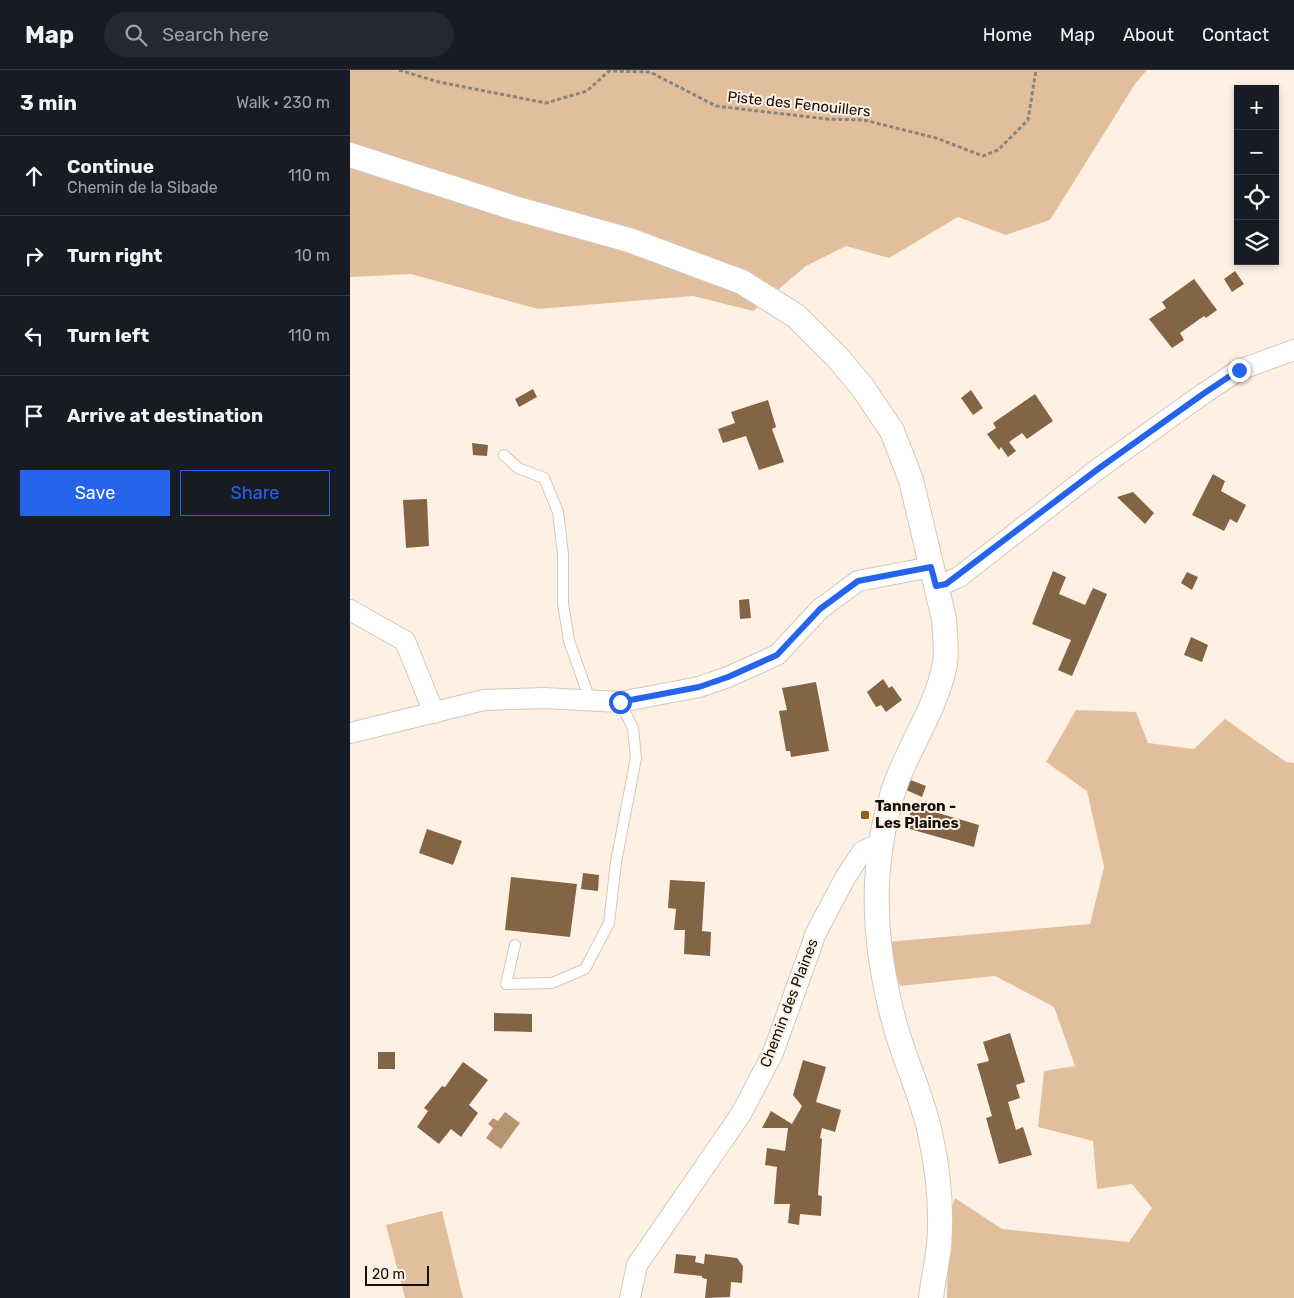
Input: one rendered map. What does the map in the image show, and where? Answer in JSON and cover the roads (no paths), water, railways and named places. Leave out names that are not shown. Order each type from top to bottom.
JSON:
[{"type":"street","points":[[350,155],[514,208],[629,240],[742,282],[796,316],[839,359],[863,388],[892,432],[911,480],[944,619],[945,663],[937,692],[896,783],[881,846],[876,924],[880,963],[895,1026],[930,1132],[939,1189],[939,1245],[930,1298]]},
{"type":"street","points":[[350,733],[484,700],[544,698],[620,702],[699,687],[728,677],[777,655],[820,609],[858,581],[959,576],[1098,469],[1203,394],[1239,370],[1294,350]]},
{"type":"street","points":[[350,610],[405,641],[434,713]]},
{"type":"street","name":"Chemin des Plaines","points":[[630,1298],[637,1265],[741,1114],[773,1054],[816,933],[845,878],[862,852],[872,847],[881,846]]},
{"type":"lane","points":[[504,455],[518,468],[544,478],[558,512],[563,554],[563,603],[568,640],[590,700]]},
{"type":"lane","points":[[515,945],[506,984],[552,983],[585,968],[609,923],[616,862],[636,758],[633,728],[620,702]]},
{"type":"place","name":"Tanneron - Les Plaines","points":[[865,815]]}]
